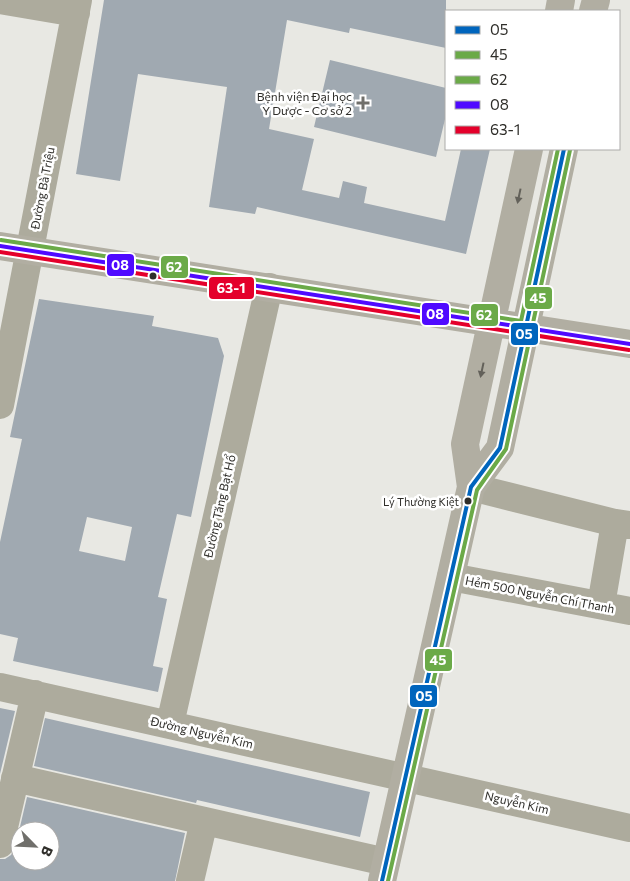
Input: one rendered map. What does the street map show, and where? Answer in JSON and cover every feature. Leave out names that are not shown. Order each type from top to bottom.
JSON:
[{"type":"main road","points":[[384,872],[471,487],[466,444],[529,150]]},
{"type":"main road","points":[[471,487],[500,448],[564,150]]},
{"type":"main road","points":[[0,246],[630,344]]},
{"type":"street","points":[[0,0],[77,6]]},
{"type":"street","name":"Đường Bà Triệu","points":[[0,405],[77,6]]},
{"type":"street","name":"Đường Tăng Bạt Hổ","points":[[170,724],[269,288]]},
{"type":"street","points":[[471,487],[623,524],[601,605]]},
{"type":"street","name":"Hẻm 500 Nguyễn Chí Thanh","points":[[450,577],[630,611]]},
{"type":"street","name":"Đường Nguyễn Kim","points":[[0,686],[405,777]]},
{"type":"street","points":[[0,844],[35,694]]},
{"type":"street","name":"Nguyễn Kim","points":[[405,777],[630,828]]},
{"type":"street","points":[[15,778],[204,821],[384,872]]},
{"type":"street","points":[[190,881],[204,821]]},
{"type":"building","points":[[104,0],[446,0],[445,48],[350,28],[349,33],[287,20],[269,129],[314,139],[302,190],[339,198],[343,181],[367,187],[364,203],[445,221],[461,150],[490,150],[466,254],[257,207],[255,214],[209,207],[227,87],[138,74],[120,181],[76,174]]},
{"type":"building","points":[[330,60],[445,88],[445,119],[436,157],[314,127]]},
{"type":"building","points":[[39,299],[154,316],[152,326],[218,338],[224,356],[191,517],[177,514],[158,597],[167,599],[153,666],[163,668],[158,692],[13,661],[18,638],[0,634],[0,542],[22,439],[10,437]],"holes":[[[87,517],[132,527],[125,561],[79,551]]]},
{"type":"building","points":[[0,708],[15,711],[0,774]]},
{"type":"building","points":[[45,718],[370,792],[360,837],[197,800],[196,803],[34,766]]},
{"type":"building","points":[[27,797],[185,833],[175,881],[0,881],[0,859],[5,859],[10,856],[10,871],[60,871],[60,821],[21,821]]},
{"type":"transit line","name":"62","points":[[1,240],[521,321],[558,150]]},
{"type":"transit line","name":"05","points":[[382,881],[471,487],[500,448],[564,150]]},
{"type":"transit line","name":"45","points":[[388,881],[477,490],[506,449],[570,150]]},
{"type":"transit line","name":"08","points":[[0,246],[630,344]]},
{"type":"transit line","name":"63-1","points":[[0,252],[629,350]]},
{"type":"place","name":"Bệnh viện Đại học Y Dược - Cơ sở 2","points":[[363,103]]},
{"type":"place","name":"Lý Thường Kiệt","points":[[468,501]]}]
